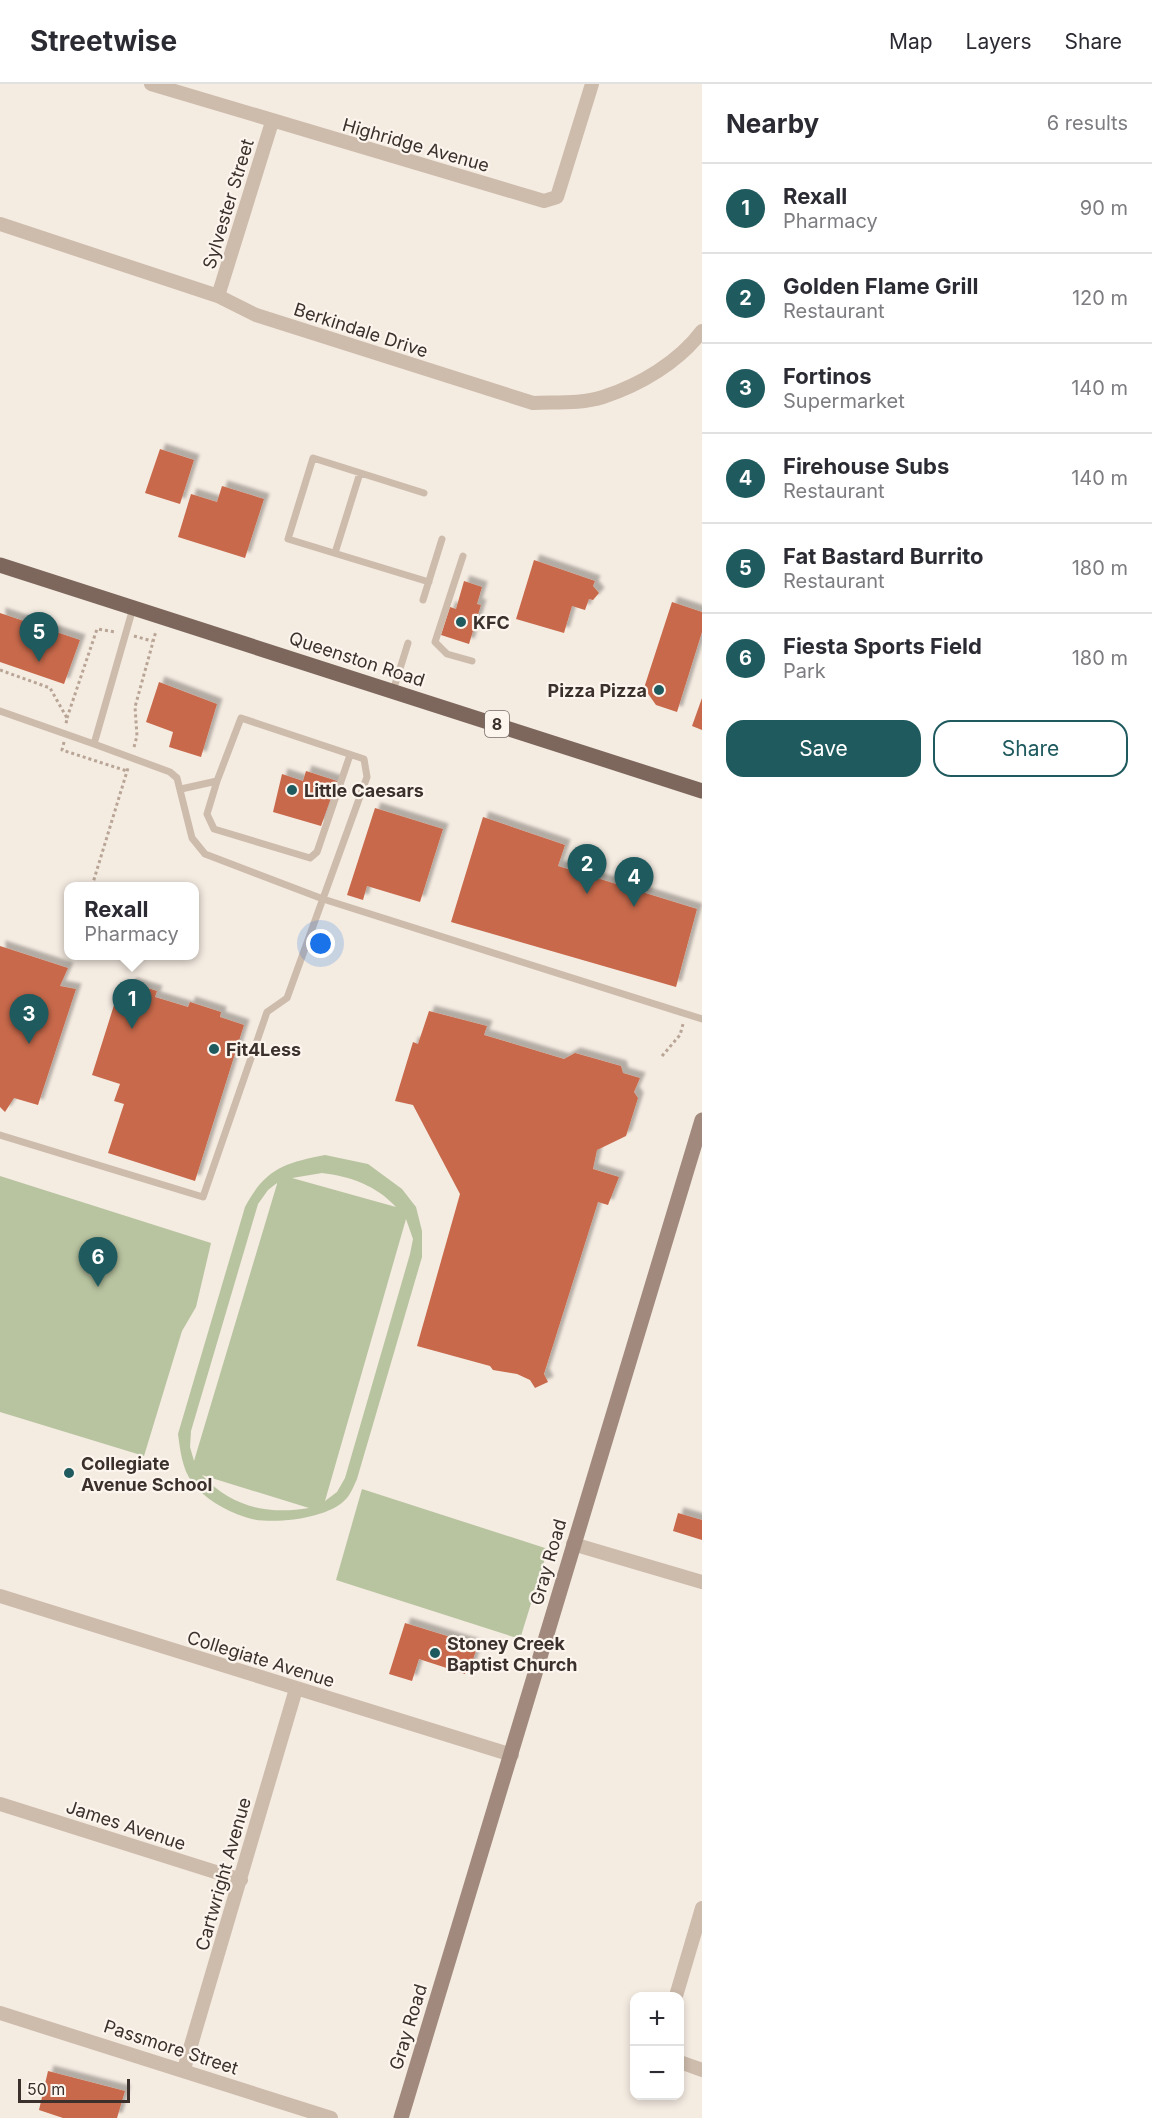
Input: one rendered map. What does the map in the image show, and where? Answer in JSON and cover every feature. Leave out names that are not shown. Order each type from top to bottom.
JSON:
[{"type":"main road","name":"Queenston Road","points":[[0,565],[702,791]]},
{"type":"main road","name":"Gray Road","points":[[401,2118],[702,1120]]},
{"type":"street","name":"Highridge Avenue","points":[[151,84],[173,88],[272,122],[544,201],[557,197],[592,84]]},
{"type":"street","name":"Sylvester Street","points":[[218,296],[272,122]]},
{"type":"street","name":"Berkindale Drive","points":[[0,224],[218,296],[256,315],[533,403],[570,402],[602,397],[697,348],[702,331]]},
{"type":"street","points":[[573,1544],[702,1582]]},
{"type":"street","name":"Collegiate Avenue","points":[[0,1596],[512,1755]]},
{"type":"street","name":"Cartwright Avenue","points":[[184,2069],[296,1689]]},
{"type":"street","name":"James Avenue","points":[[0,1804],[241,1880]]},
{"type":"street","points":[[677,1992],[702,1908]]},
{"type":"street","name":"Passmore Street","points":[[0,2013],[184,2069],[331,2118]]},
{"type":"street","points":[[684,2063],[702,2070]]},
{"type":"lane","points":[[424,493],[314,458],[288,538],[429,582]]},
{"type":"lane","points":[[335,553],[360,473]]},
{"type":"lane","points":[[423,600],[442,538]]},
{"type":"lane","points":[[463,556],[435,642],[447,654],[472,661]]},
{"type":"lane","points":[[94,744],[133,608]]},
{"type":"lane","points":[[393,691],[408,643]]},
{"type":"lane","points":[[0,711],[170,772],[177,778],[182,789],[192,838],[205,854],[323,899],[702,1019]]},
{"type":"lane","points":[[0,1135],[202,1197],[267,1012],[286,998],[368,777],[364,759],[350,754],[241,718],[217,781],[207,814],[214,829],[310,858],[317,852],[350,754]]},
{"type":"lane","points":[[182,789],[217,781]]},
{"type":"path","points":[[67,718],[98,629],[126,633],[152,641]]},
{"type":"path","points":[[662,1056],[680,1035],[687,1014]]},
{"type":"green space","points":[[325,1155],[368,1164],[402,1189],[416,1207],[422,1231],[422,1257],[357,1479],[349,1495],[338,1506],[313,1516],[283,1521],[255,1520],[222,1507],[197,1488],[184,1465],[178,1434],[245,1207],[260,1184],[277,1170],[298,1161]],"holes":[[[322,1173],[343,1177],[372,1188],[396,1207],[292,1178]],[[277,1183],[194,1461],[190,1447],[191,1431],[258,1204],[268,1190]],[[406,1219],[413,1239],[410,1254],[345,1478],[337,1492],[325,1501]],[[202,1475],[309,1508],[279,1510],[251,1506],[225,1495]]]},
{"type":"green space","points":[[0,1176],[211,1243],[196,1307],[182,1331],[144,1456],[0,1412]]},
{"type":"green space","points":[[362,1489],[548,1549],[520,1639],[336,1580]]},
{"type":"building","points":[[160,449],[194,460],[180,504],[145,493]]},
{"type":"building","points":[[222,486],[264,499],[245,558],[178,537],[191,494],[217,502]]},
{"type":"building","points":[[534,560],[595,581],[593,586],[599,593],[593,600],[589,599],[585,610],[572,606],[564,633],[516,619]]},
{"type":"building","name":"KFC","points":[[464,581],[482,587],[477,604],[481,605],[469,644],[441,635],[450,607],[456,609]]},
{"type":"building","points":[[672,602],[702,612],[702,632],[677,712],[656,705],[644,688]]},
{"type":"building","points":[[0,613],[80,640],[64,684],[0,662]]},
{"type":"building","points":[[159,682],[217,704],[201,757],[169,747],[173,732],[146,722]]},
{"type":"building","points":[[702,698],[702,730],[692,726]]},
{"type":"building","points":[[306,771],[337,781],[321,826],[273,812],[282,774],[303,781]]},
{"type":"building","points":[[375,808],[443,829],[420,902],[367,886],[363,900],[347,895]]},
{"type":"building","points":[[483,817],[565,845],[558,866],[697,909],[676,987],[451,922]]},
{"type":"building","points":[[0,946],[68,968],[60,986],[76,989],[38,1105],[14,1098],[5,1112],[0,1107]]},
{"type":"building","points":[[131,983],[157,991],[155,997],[188,1007],[190,1002],[221,1012],[220,1017],[244,1025],[195,1181],[108,1153],[124,1104],[114,1101],[120,1084],[92,1075],[120,986],[129,989]]},
{"type":"building","points":[[429,1011],[487,1026],[484,1035],[564,1059],[575,1053],[621,1066],[623,1073],[640,1078],[634,1092],[638,1098],[626,1136],[597,1150],[593,1169],[619,1177],[608,1205],[598,1202],[544,1374],[548,1382],[535,1388],[530,1380],[517,1374],[493,1370],[490,1366],[417,1346],[460,1194],[413,1105],[395,1101],[413,1042],[418,1044]]},
{"type":"building","points":[[678,1513],[702,1520],[702,1540],[673,1531]]},
{"type":"building","name":"Stoney Creek Baptist Church","points":[[405,1623],[473,1644],[477,1647],[470,1669],[466,1668],[465,1674],[419,1659],[412,1681],[389,1674]]},
{"type":"building","points":[[48,2071],[125,2091],[117,2118],[63,2118],[39,2110]]},
{"type":"place","name":"KFC","points":[[461,622]]},
{"type":"place","name":"Fat Bastard Burrito","points":[[39,662]]},
{"type":"place","name":"Pizza Pizza","points":[[659,690]]},
{"type":"place","name":"Little Caesars","points":[[292,790]]},
{"type":"place","name":"Golden Flame Grill","points":[[587,894]]},
{"type":"place","name":"Firehouse Subs","points":[[634,907]]},
{"type":"place","name":"Rexall","points":[[132,1029]]},
{"type":"place","name":"Fortinos","points":[[29,1044]]},
{"type":"place","name":"Fit4Less","points":[[214,1049]]},
{"type":"place","name":"Fiesta Sports Field","points":[[98,1287]]},
{"type":"place","name":"Collegiate Avenue School","points":[[69,1473]]},
{"type":"place","name":"Stoney Creek Baptist Church","points":[[435,1653]]}]
